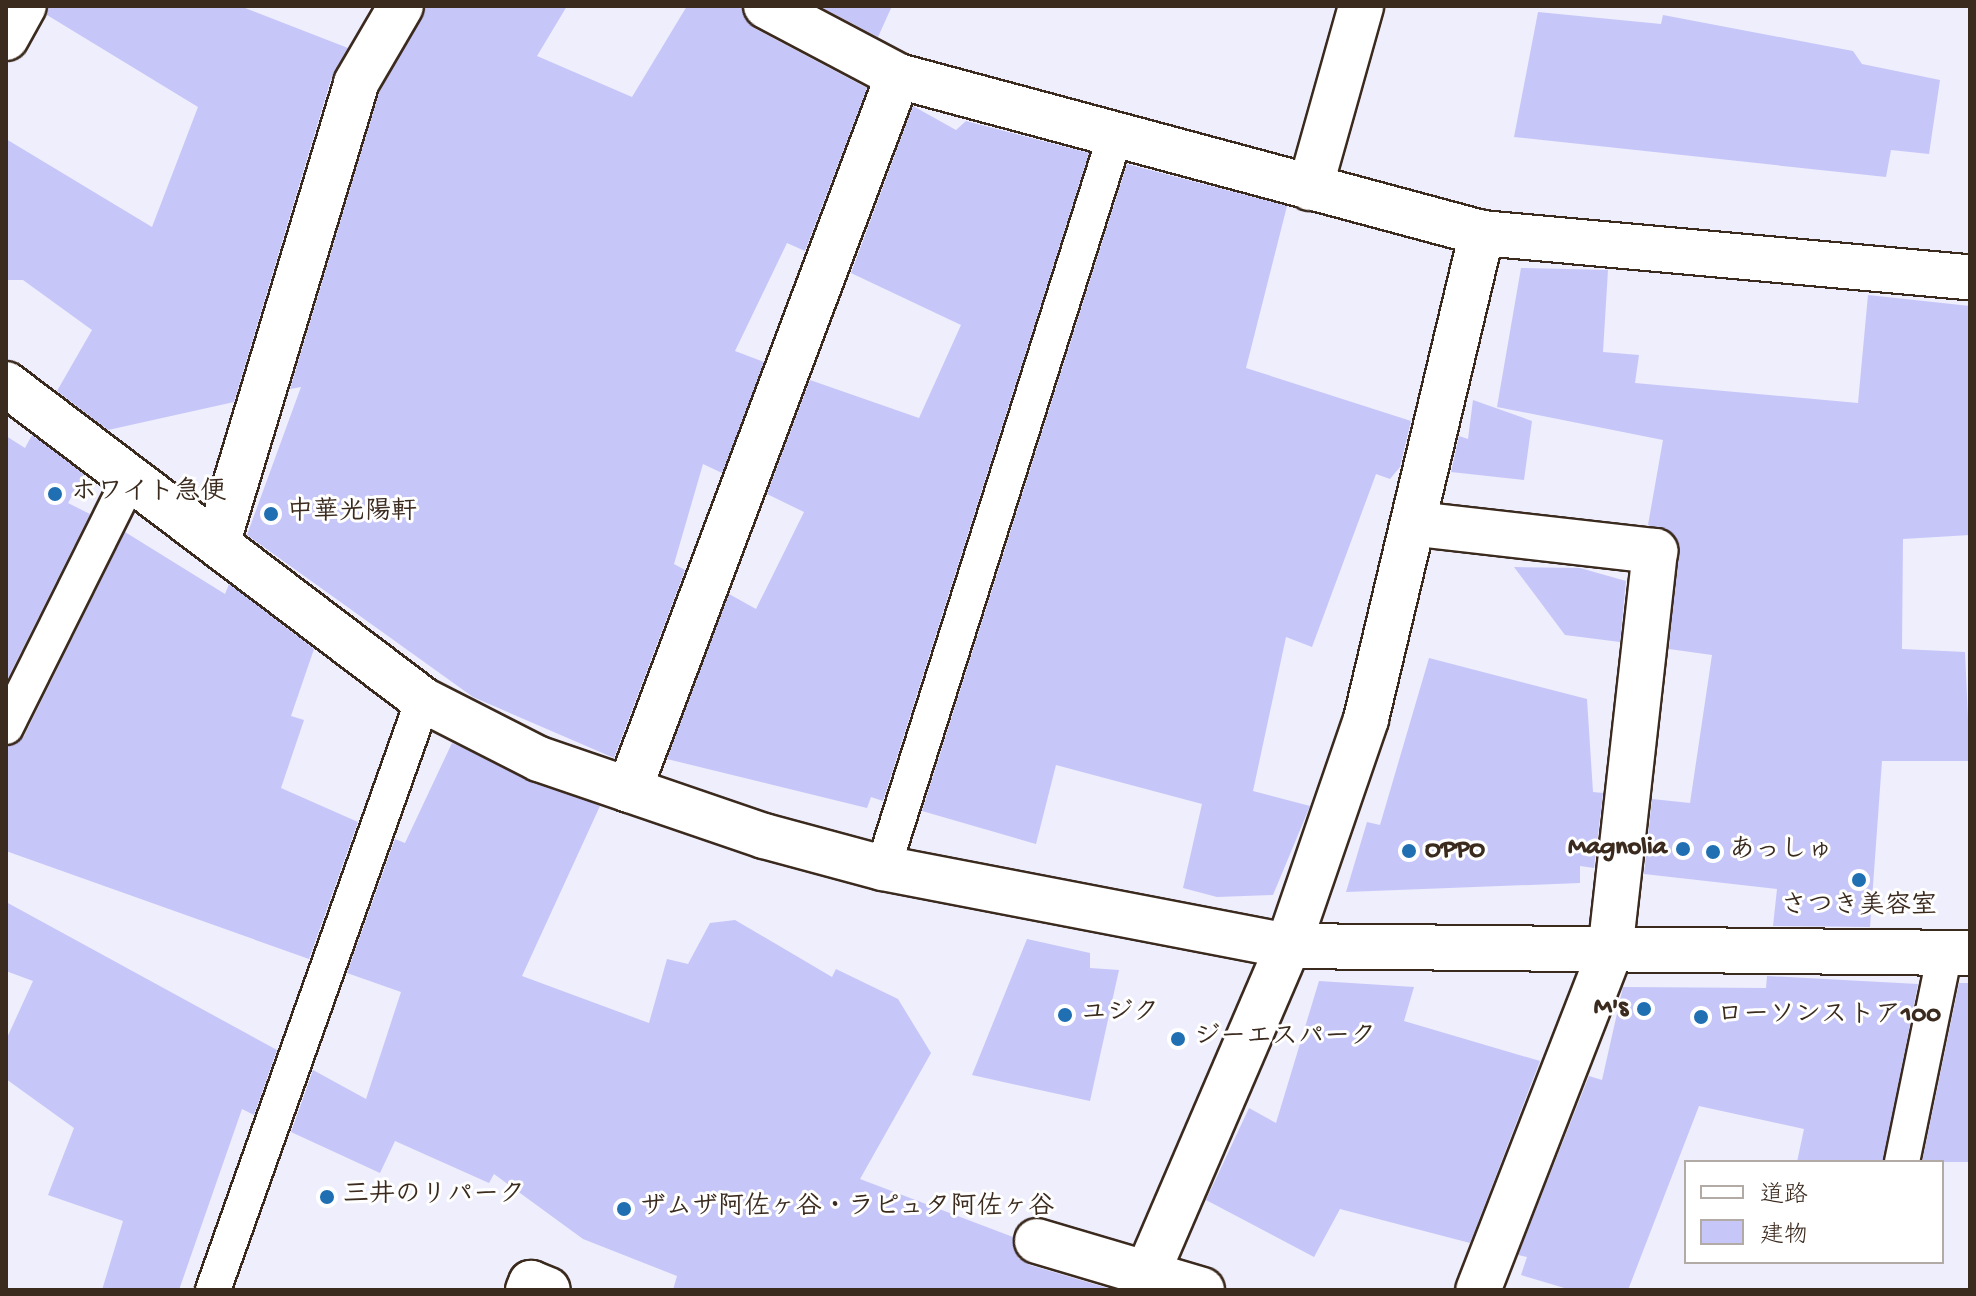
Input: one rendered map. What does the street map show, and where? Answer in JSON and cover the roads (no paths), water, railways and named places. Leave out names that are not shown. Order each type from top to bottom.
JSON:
[{"type":"street","points":[[6,38],[24,6]]},
{"type":"street","points":[[219,538],[356,83],[401,6]]},
{"type":"street","points":[[766,6],[898,76],[1482,233],[1970,277]]},
{"type":"street","points":[[1310,188],[1361,6]]},
{"type":"street","points":[[629,790],[898,76]]},
{"type":"street","points":[[1143,1283],[1288,946],[1366,719],[1417,524],[1482,233]]},
{"type":"street","points":[[6,384],[219,538],[423,700],[539,759],[883,868],[1288,946],[1610,952],[1957,953]]},
{"type":"street","points":[[1417,524],[1655,551],[1610,952],[1478,1290]]},
{"type":"street","points":[[1037,1241],[1143,1283],[1202,1290]]},
{"type":"street","points":[[528,1290],[531,1283],[548,1290]]},
{"type":"lane","points":[[883,868],[1115,136]]},
{"type":"lane","points":[[6,727],[131,476]]},
{"type":"lane","points":[[213,1290],[423,700]]},
{"type":"lane","points":[[1903,1160],[1957,953]]},
{"type":"place","name":"ホワイト急便","points":[[55,494]]},
{"type":"place","name":"中華光陽軒","points":[[271,514]]},
{"type":"place","name":"Magnolia","points":[[1683,849]]},
{"type":"place","name":"OPPO","points":[[1409,851]]},
{"type":"place","name":"あっしゅ","points":[[1713,852]]},
{"type":"place","name":"さつき美容室","points":[[1859,880]]},
{"type":"place","name":"M's","points":[[1644,1009]]},
{"type":"place","name":"ユジク","points":[[1065,1015]]},
{"type":"place","name":"ローソンストア100","points":[[1701,1017]]},
{"type":"place","name":"ジーエスパーク","points":[[1178,1039]]},
{"type":"place","name":"三井のリパーク","points":[[327,1197]]},
{"type":"place","name":"ザムザ阿佐ヶ谷・ラピュタ阿佐ヶ谷","points":[[624,1209]]}]
